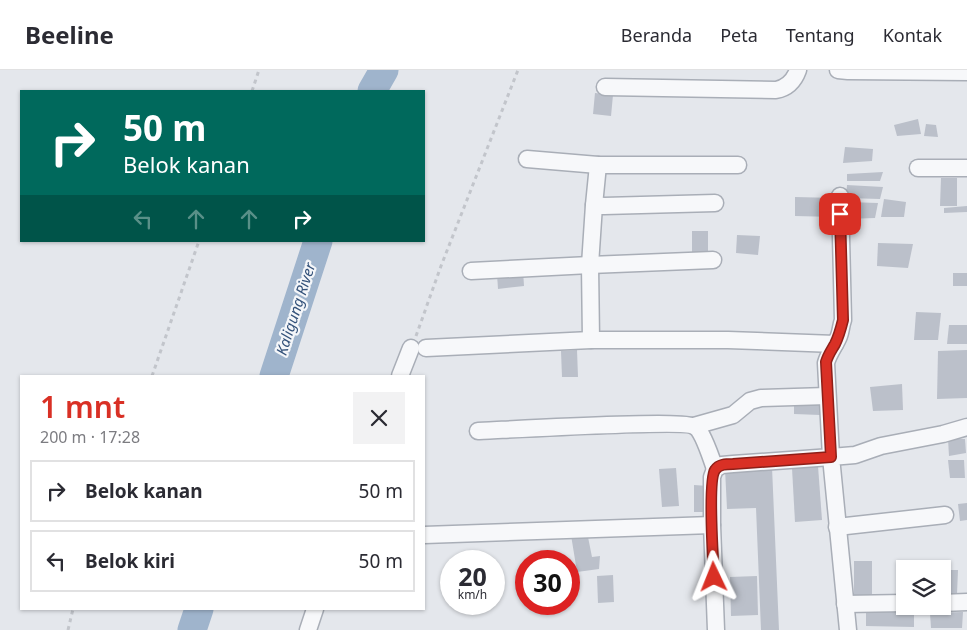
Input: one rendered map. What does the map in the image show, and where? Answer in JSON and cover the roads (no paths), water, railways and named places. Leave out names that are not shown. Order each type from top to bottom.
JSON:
[{"type":"street","points":[[605,87],[776,90],[790,83],[798,70]]},
{"type":"street","points":[[838,70],[967,72]]},
{"type":"street","points":[[527,159],[598,165],[738,164]]},
{"type":"street","points":[[591,340],[590,265],[598,165]]},
{"type":"street","points":[[918,168],[967,168]]},
{"type":"street","points":[[840,196],[843,320],[839,335],[828,353],[826,362],[831,457],[848,630]]},
{"type":"street","points":[[594,205],[715,203]]},
{"type":"street","points":[[471,271],[713,260]]},
{"type":"street","points":[[401,375],[419,348],[591,340],[728,340],[835,344]]},
{"type":"street","points":[[478,431],[629,425],[694,426],[733,414],[750,401],[761,398],[827,396]]},
{"type":"street","points":[[694,426],[705,444],[715,469]]},
{"type":"street","points":[[716,630],[712,525],[712,477],[715,469],[722,465],[855,454],[881,446],[967,428]]},
{"type":"street","points":[[838,527],[945,515]]},
{"type":"street","points":[[425,535],[712,525]]},
{"type":"street","points":[[951,603],[967,602]]},
{"type":"street","points":[[845,604],[896,604]]},
{"type":"street","points":[[308,630],[315,610]]},
{"type":"waterway","name":"Kaligung River","points":[[373,90],[384,70]]},
{"type":"waterway","name":"Kaligung River","points":[[274,375],[318,242]]},
{"type":"waterway","name":"Kaligung River","points":[[192,630],[199,610]]}]
